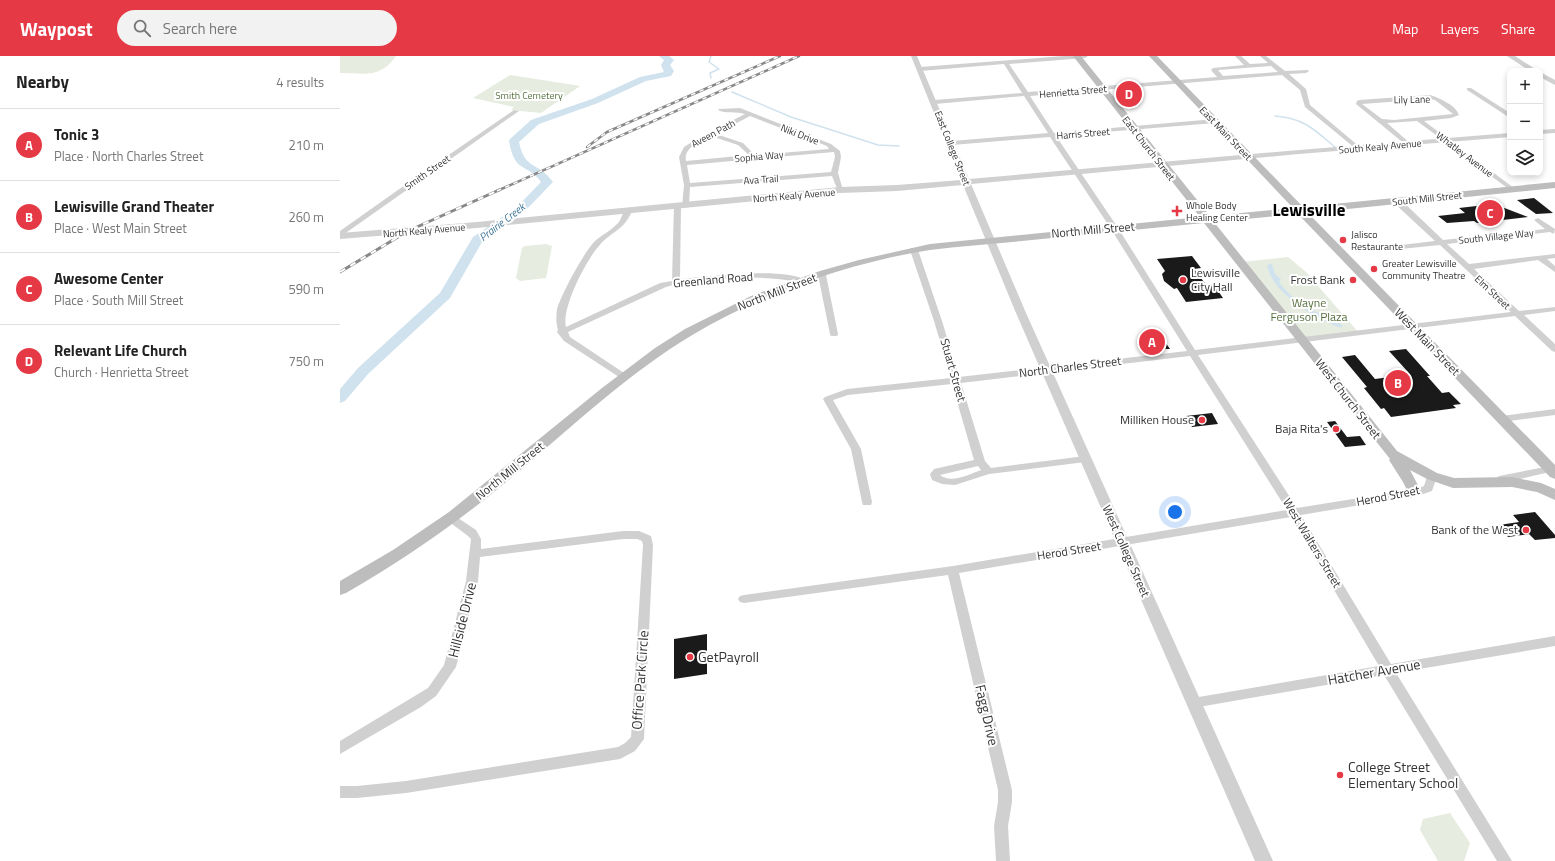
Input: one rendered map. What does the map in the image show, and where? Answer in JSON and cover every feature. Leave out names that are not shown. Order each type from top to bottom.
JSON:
[{"type":"main road","name":"East Church Street","points":[[1077,56],[1208,220]]},
{"type":"main road","name":"East Main Street","points":[[1153,56],[1300,210]]},
{"type":"main road","name":"South Mill Street","points":[[1300,210],[1555,185]]},
{"type":"main road","name":"North Mill Street","points":[[340,589],[413,545],[452,518],[660,350],[725,313],[802,281],[822,274],[914,250],[990,240],[1300,210]]},
{"type":"main road","name":"West Main Street","points":[[1300,210],[1553,471]]},
{"type":"main road","name":"West Church Street","points":[[1208,220],[1392,454],[1432,476],[1453,483],[1512,482],[1541,488],[1555,495]]},
{"type":"main road","points":[[1392,454],[1410,481],[1413,488],[1410,493]]},
{"type":"street","name":"East College Street","points":[[914,56],[952,143],[990,240]]},
{"type":"street","points":[[920,69],[1085,56]]},
{"type":"street","points":[[1238,56],[1249,66]]},
{"type":"street","points":[[1263,56],[1303,89],[1307,106],[1358,148]]},
{"type":"street","points":[[1510,56],[1530,68]]},
{"type":"street","name":"West Walters Street","points":[[1005,62],[1114,228],[1294,512],[1387,669],[1505,861]]},
{"type":"street","points":[[1222,78],[1214,70],[1215,69],[1273,64]]},
{"type":"street","name":"Henrietta Street","points":[[935,102],[1306,71]]},
{"type":"street","points":[[1543,76],[1555,83]]},
{"type":"street","points":[[1469,90],[1507,114]]},
{"type":"street","name":"Lily Lane","points":[[1430,97],[1437,99],[1456,114],[1451,116],[1418,119],[1394,122],[1381,121],[1359,104],[1359,102],[1430,97]]},
{"type":"street","name":"Niki Drive","points":[[721,110],[740,110],[829,145],[835,150]]},
{"type":"street","name":"Smith Street","points":[[340,235],[407,186],[516,111]]},
{"type":"street","name":"Aveen Path","points":[[676,282],[681,206],[687,185],[682,157],[688,147],[750,114]]},
{"type":"street","name":"Whatley Avenue","points":[[1418,119],[1512,189]]},
{"type":"street","name":"Harris Street","points":[[952,143],[1053,136],[1215,121]]},
{"type":"street","points":[[1381,121],[1381,123],[1408,144]]},
{"type":"street","points":[[1543,132],[1555,130]]},
{"type":"street","points":[[711,134],[744,145],[753,157]]},
{"type":"street","name":"South Kealy Avenue","points":[[1249,157],[1507,135]]},
{"type":"street","points":[[835,150],[838,152],[838,159],[834,166],[840,190]]},
{"type":"street","name":"Sophia Way","points":[[682,163],[835,150]]},
{"type":"street","name":"North Kealy Avenue","points":[[340,235],[526,221],[840,190],[897,188],[1249,157]]},
{"type":"street","name":"Ava Trail","points":[[687,185],[835,174]]},
{"type":"street","name":"Elm Street","points":[[1397,201],[1555,349]]},
{"type":"street","points":[[625,377],[567,339],[561,332],[559,321],[566,294],[594,248],[623,224],[628,211]]},
{"type":"street","points":[[1538,220],[1553,232]]},
{"type":"street","name":"South Village Way","points":[[1384,249],[1441,242],[1553,232]]},
{"type":"street","name":"West College Street","points":[[990,240],[1121,541],[1264,861]]},
{"type":"street","name":"Stuart Street","points":[[914,250],[938,321],[980,462],[988,471]]},
{"type":"street","points":[[1467,266],[1555,256]]},
{"type":"street","points":[[1540,258],[1555,270]]},
{"type":"street","points":[[822,274],[834,334]]},
{"type":"street","name":"Greenland Road","points":[[561,332],[663,285],[676,282],[773,276],[795,278],[802,281]]},
{"type":"street","name":"North Charles Street","points":[[867,502],[856,449],[828,399],[847,392],[1047,371],[1192,352],[1555,310]]},
{"type":"street","points":[[1502,419],[1555,412]]},
{"type":"street","points":[[980,462],[938,471],[935,474],[936,478],[947,481],[966,480],[988,471],[1006,470],[1085,459]]},
{"type":"street","points":[[1483,483],[1553,471]]},
{"type":"street","name":"Herod Street","points":[[744,599],[953,570],[1410,493],[1428,488],[1432,476]]},
{"type":"street","name":"Hillside Drive","points":[[340,748],[432,692],[450,667],[472,581],[476,539],[472,533],[452,518]]},
{"type":"street","name":"Office Park Circle","points":[[340,792],[406,787],[620,753],[630,747],[637,739],[648,545],[647,539],[639,535],[623,535],[474,554]]},
{"type":"street","name":"Fagg Drive","points":[[953,570],[1005,790],[1005,802],[1001,826],[1003,861]]},
{"type":"street","name":"Hatcher Avenue","points":[[1193,703],[1555,641]]},
{"type":"green space","points":[[340,56],[396,56],[384,68],[364,74],[340,73]]},
{"type":"green space","name":"Smith Cemetery","points":[[510,75],[580,86],[541,113],[511,110],[514,107],[473,98]]},
{"type":"green space","points":[[546,244],[552,246],[546,278],[520,281],[516,278],[522,248],[525,246]]},
{"type":"green space","name":"Wayne Ferguson Plaza","points":[[1288,257],[1305,271],[1359,333],[1303,340],[1241,262]]},
{"type":"green space","points":[[1450,813],[1470,843],[1464,861],[1438,861],[1420,830],[1423,819]]},
{"type":"water","points":[[1272,264],[1275,274],[1281,279],[1279,282],[1292,296],[1307,307],[1341,324],[1343,327],[1336,326],[1323,320],[1289,298],[1275,283],[1270,274],[1267,265]]},
{"type":"building","points":[[1534,198],[1553,213],[1536,214],[1517,200]]},
{"type":"building","points":[[1494,204],[1528,217],[1477,223],[1474,221],[1447,223],[1438,216],[1465,213],[1459,208]]},
{"type":"building","name":"Lewisville City Hall","points":[[1192,256],[1201,268],[1194,269],[1207,286],[1214,285],[1223,298],[1186,302],[1177,288],[1174,289],[1164,281],[1162,274],[1165,271],[1157,259]]},
{"type":"building","points":[[1151,334],[1157,343],[1165,342],[1170,349],[1151,349],[1142,335]]},
{"type":"building","points":[[1406,349],[1430,376],[1427,376],[1442,393],[1449,392],[1461,404],[1453,405],[1456,408],[1391,417],[1384,408],[1381,409],[1364,388],[1367,387],[1342,357],[1355,355],[1375,379],[1406,375],[1404,373],[1408,372],[1389,351]]},
{"type":"building","name":"Milliken House","points":[[1212,413],[1218,424],[1192,427],[1186,416]]},
{"type":"building","name":"Baja Rita's","points":[[1335,421],[1347,437],[1360,436],[1366,445],[1345,447],[1327,422]]},
{"type":"building","name":"Bank of the West","points":[[1535,512],[1555,535],[1555,538],[1535,540],[1529,534],[1508,537],[1499,525],[1519,522],[1513,515]]},
{"type":"building","name":"GetPayroll","points":[[707,634],[707,674],[674,679],[674,639]]},
{"type":"waterway","name":"Prairie Creek","points":[[340,398],[363,371],[445,295],[477,240],[521,209],[547,182],[537,172],[523,164],[516,152],[514,141],[535,122],[595,101],[643,79],[668,74],[669,71],[665,65],[670,60],[663,56]]},
{"type":"waterway","points":[[711,56],[709,62],[719,69],[710,73],[711,78]]},
{"type":"waterway","points":[[732,92],[791,117],[878,145],[899,146]]},
{"type":"waterway","points":[[1275,116],[1302,122],[1315,130],[1336,148]]},
{"type":"railway","points":[[587,147],[607,132],[780,56]]},
{"type":"railway","points":[[497,191],[799,56]]},
{"type":"railway","points":[[340,272],[408,231],[499,190]]},
{"type":"place","name":"Relevant Life Church","points":[[1129,94]]},
{"type":"place","name":"Whole Body Healing Center","points":[[1177,211]]},
{"type":"place","name":"Awesome Center","points":[[1490,213]]},
{"type":"place","name":"Jalisco Restaurante","points":[[1343,240]]},
{"type":"place","name":"Greater Lewisville Community Theatre","points":[[1374,269]]},
{"type":"place","name":"Lewisville City Hall","points":[[1183,280]]},
{"type":"place","name":"Frost Bank","points":[[1353,280]]},
{"type":"place","name":"Tonic 3","points":[[1152,342]]},
{"type":"place","name":"Lewisville Grand Theater","points":[[1398,383]]},
{"type":"place","name":"Milliken House","points":[[1202,420]]},
{"type":"place","name":"Baja Rita's","points":[[1336,429]]},
{"type":"place","name":"Bank of the West","points":[[1526,530]]},
{"type":"place","name":"GetPayroll","points":[[690,657]]},
{"type":"place","name":"College Street Elementary School","points":[[1340,775]]},
{"type":"district","name":"Lewisville","points":[[1309,210]]}]
